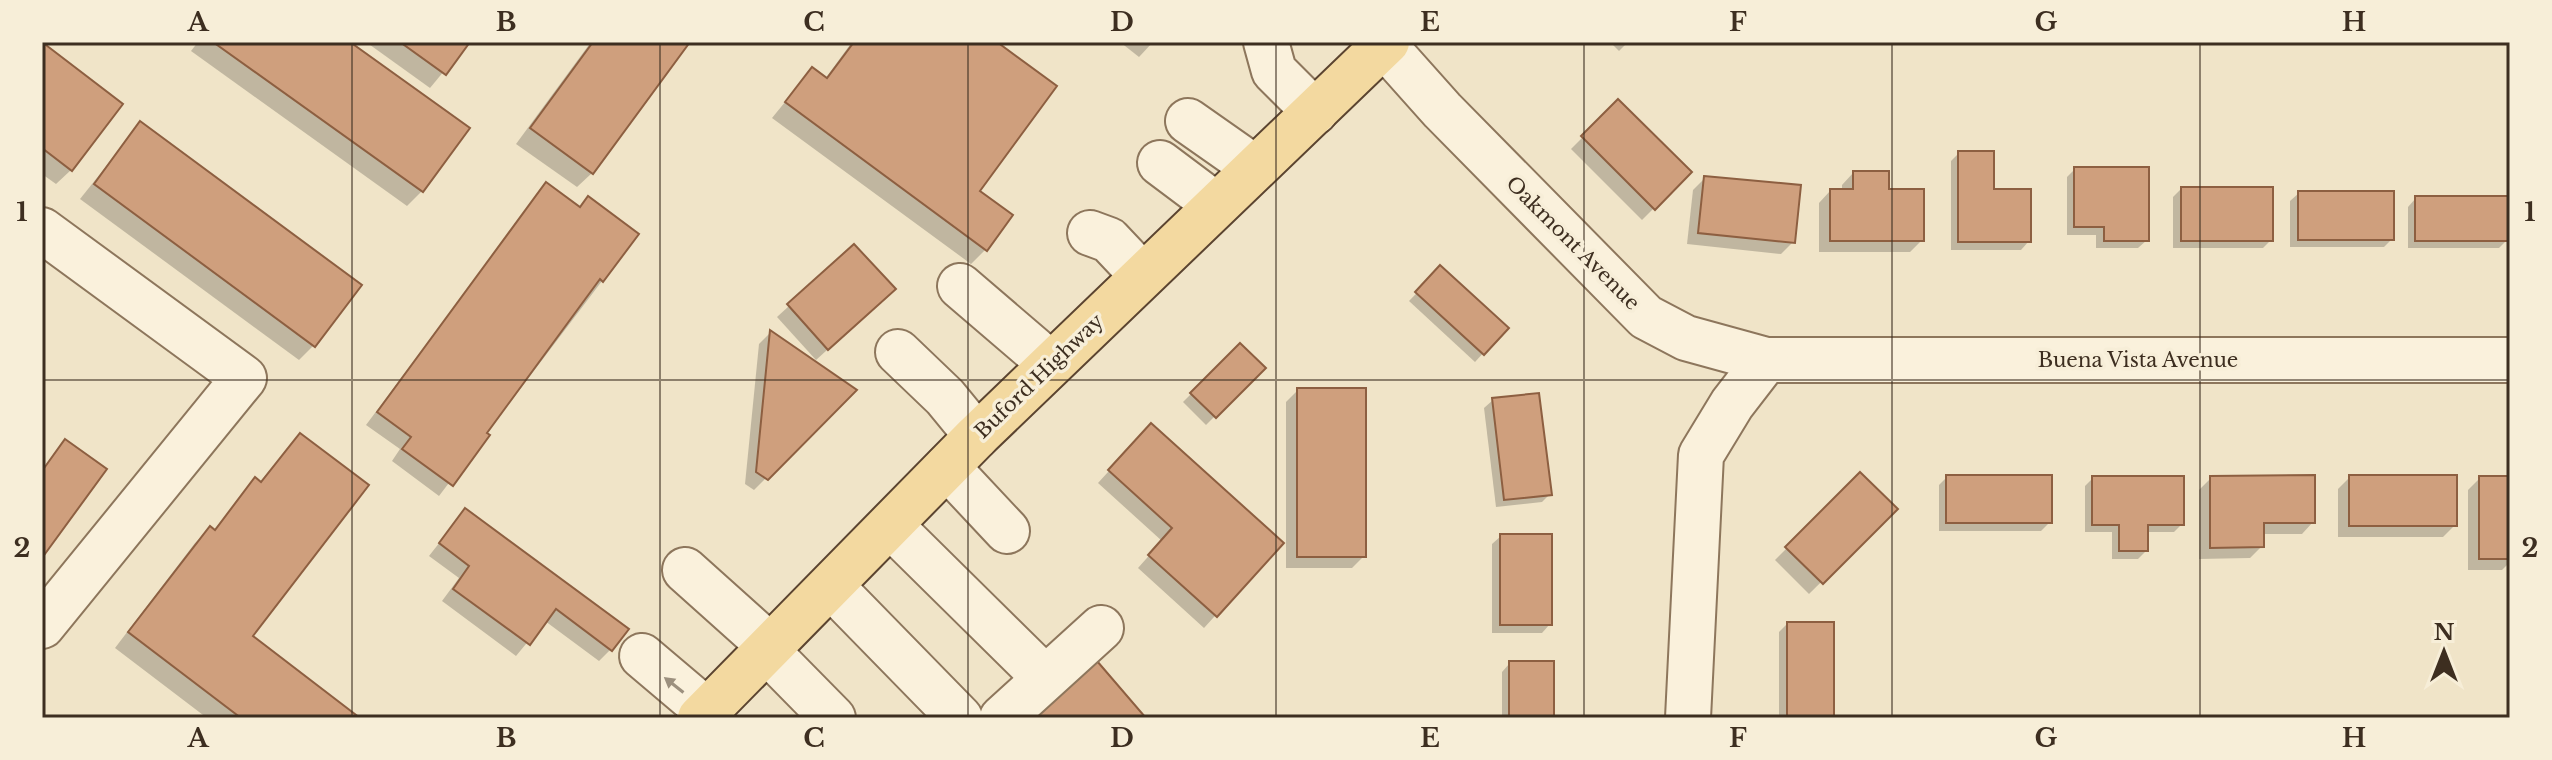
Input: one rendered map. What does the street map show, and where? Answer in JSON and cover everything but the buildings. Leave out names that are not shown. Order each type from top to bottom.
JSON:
[{"type":"main road","name":"Buford Highway","points":[[704,714],[892,527],[977,436],[1315,112],[1372,47]]},
{"type":"street","points":[[1266,42],[1274,71],[1315,112]]},
{"type":"street","name":"Oakmont Avenue","points":[[1372,47],[1442,110],[1646,317],[1686,338],[1766,360]]},
{"type":"street","points":[[1188,121],[1255,168]]},
{"type":"street","points":[[1160,163],[1216,205]]},
{"type":"street","points":[[42,230],[244,378],[42,626]]},
{"type":"street","points":[[1090,233],[1109,240],[1142,275]]},
{"type":"street","points":[[960,286],[1051,364]]},
{"type":"street","points":[[898,352],[945,397],[977,436]]},
{"type":"street","points":[[1688,718],[1701,455],[1732,404],[1766,360]]},
{"type":"street","name":"Buena Vista Avenue","points":[[1766,360],[2510,360]]},
{"type":"street","points":[[947,467],[1007,531]]},
{"type":"street","points":[[892,527],[1045,678]]},
{"type":"street","points":[[685,570],[769,649],[833,718]]},
{"type":"street","points":[[831,586],[960,718]]},
{"type":"street","points":[[1002,718],[1101,628]]},
{"type":"street","points":[[642,656],[704,714]]}]
